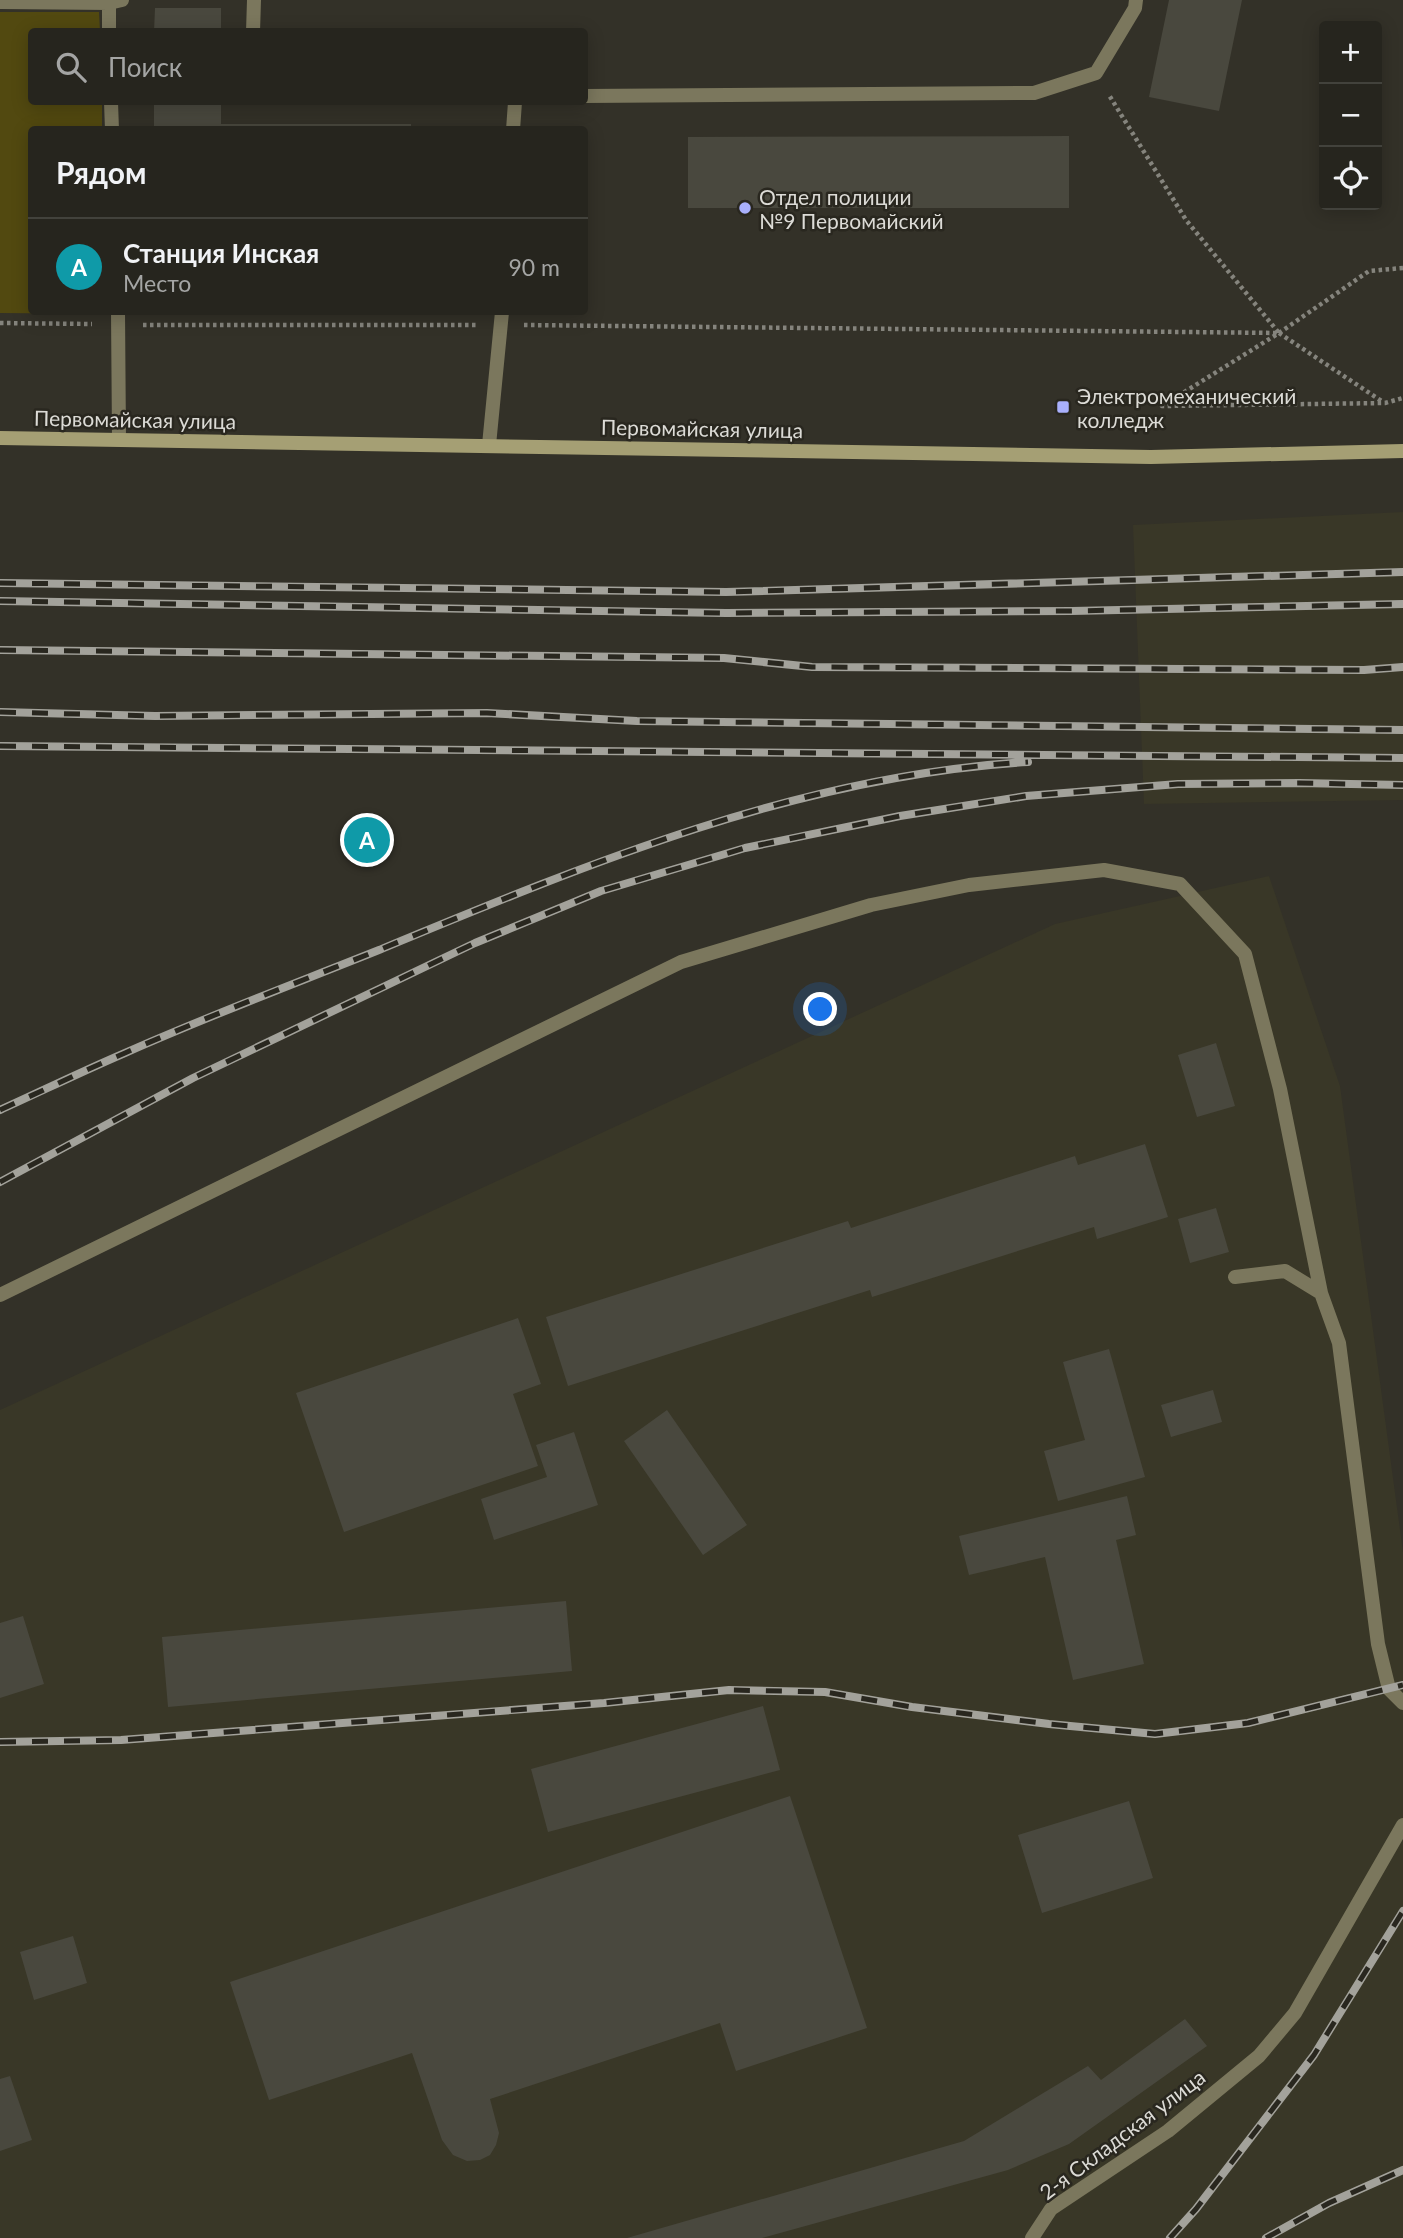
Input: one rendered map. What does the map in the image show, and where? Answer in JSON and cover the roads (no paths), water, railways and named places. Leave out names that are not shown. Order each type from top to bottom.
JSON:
[{"type":"main road","name":"Первомайская улица","points":[[0,438],[1151,457],[1403,452]]},
{"type":"lane","points":[[253,28],[254,0]]},
{"type":"lane","points":[[588,96],[1034,93],[1096,73],[1135,8],[1136,0]]},
{"type":"lane","points":[[0,2],[115,2],[110,28]]},
{"type":"lane","points":[[111,105],[112,126]]},
{"type":"lane","points":[[513,126],[515,105]]},
{"type":"lane","points":[[118,318],[119,439]]},
{"type":"lane","points":[[489,445],[502,318]]},
{"type":"lane","points":[[0,1295],[681,961],[884,902],[969,885],[1104,870],[1180,884],[1245,954],[1280,1089],[1321,1293],[1339,1343],[1378,1644],[1389,1689],[1403,1703]]},
{"type":"lane","points":[[1235,1277],[1285,1271],[1321,1293]]},
{"type":"lane","name":"2-я Складская улица","points":[[1032,2238],[1051,2209],[1168,2130],[1259,2056],[1295,2012],[1403,1825]]},
{"type":"railway","points":[[0,583],[726,592],[1403,572]]},
{"type":"railway","points":[[0,601],[726,613],[1072,611],[1403,604]]},
{"type":"railway","points":[[0,650],[724,658],[812,667],[1364,670],[1403,667]]},
{"type":"railway","points":[[0,712],[155,716],[487,713],[637,721],[1403,730]]},
{"type":"railway","points":[[0,746],[1403,758]]},
{"type":"railway","points":[[0,1110],[219,1013],[616,856],[778,805],[860,785],[943,770],[1028,762]]},
{"type":"railway","points":[[0,1182],[193,1078],[475,943],[601,891],[745,848],[900,816],[1026,796],[1178,784],[1403,785]]},
{"type":"railway","points":[[0,1742],[121,1740],[604,1703],[729,1690],[825,1692],[912,1707],[1155,1734],[1248,1723],[1403,1685]]},
{"type":"railway","points":[[1170,2238],[1196,2209],[1314,2055],[1403,1911]]},
{"type":"railway","points":[[1266,2238],[1329,2203],[1403,2170]]},
{"type":"place","name":"Отдел полиции №9 Первомайский","points":[[745,208]]},
{"type":"place","name":"Электромеханический колледж","points":[[1063,407]]},
{"type":"place","name":"Станция Инская","points":[[367,840]]}]
